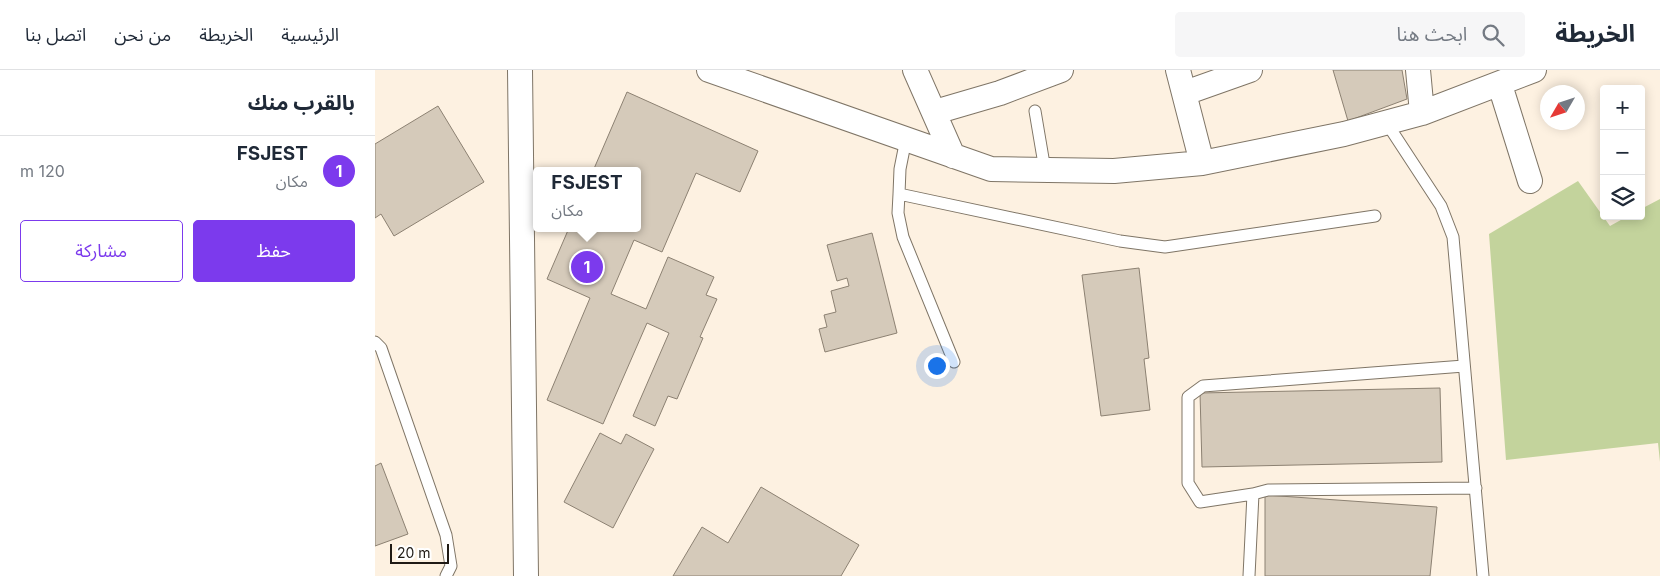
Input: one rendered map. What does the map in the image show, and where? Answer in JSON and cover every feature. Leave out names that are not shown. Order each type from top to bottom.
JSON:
[{"type":"street","points":[[520,70],[526,576]]},
{"type":"street","points":[[709,70],[991,169],[1114,171],[1203,163],[1344,134],[1422,113],[1534,70]]},
{"type":"street","points":[[915,70],[953,156]]},
{"type":"street","points":[[935,112],[1000,94],[1061,70]]},
{"type":"street","points":[[1178,70],[1203,163]]},
{"type":"street","points":[[1185,93],[1250,70]]},
{"type":"street","points":[[1419,70],[1422,113]]},
{"type":"street","points":[[1499,85],[1530,181]]},
{"type":"lane","points":[[1035,111],[1045,170]]},
{"type":"lane","points":[[1386,122],[1441,206],[1453,237],[1483,576]]},
{"type":"lane","points":[[906,139],[900,169],[898,213],[903,237],[954,362]]},
{"type":"lane","points":[[899,194],[1120,241],[1165,247],[1375,216]]},
{"type":"lane","points":[[375,342],[381,348],[446,535],[451,566],[446,576]]},
{"type":"lane","points":[[1464,366],[1203,386],[1198,388],[1188,397],[1189,483],[1194,495],[1200,502],[1268,490],[1476,488]]},
{"type":"lane","points":[[1249,576],[1253,494]]},
{"type":"green space","points":[[1578,181],[1600,212],[1600,220],[1606,220],[1610,226],[1621,220],[1645,220],[1645,207],[1660,199],[1660,462],[1658,443],[1506,460],[1489,234]]},
{"type":"building","points":[[1333,70],[1402,70],[1407,99],[1348,121]]},
{"type":"building","points":[[627,92],[758,151],[740,192],[696,173],[662,252],[634,240],[611,294],[646,309],[668,257],[714,277],[706,295],[717,299],[700,337],[703,338],[677,399],[668,396],[655,426],[633,416],[669,333],[647,323],[603,424],[547,400],[590,298],[547,279],[567,232],[641,232],[641,167],[595,167]]},
{"type":"building","points":[[438,106],[484,182],[394,236],[381,214],[375,218],[375,144]]},
{"type":"building","points":[[872,233],[897,333],[825,352],[819,329],[827,327],[824,315],[836,312],[831,291],[849,286],[847,278],[837,281],[827,245]]},
{"type":"building","points":[[1139,268],[1149,358],[1144,359],[1150,410],[1101,416],[1082,275]]},
{"type":"building","points":[[1440,388],[1442,462],[1202,467],[1200,393]]},
{"type":"building","points":[[600,433],[621,444],[626,434],[654,449],[613,528],[564,502]]},
{"type":"building","points":[[381,463],[408,534],[375,546],[375,466]]},
{"type":"building","points":[[761,487],[859,545],[841,576],[673,576],[702,527],[728,543]]},
{"type":"building","points":[[1265,495],[1437,507],[1430,576],[1265,576]]},
{"type":"place","name":"FSJEST","points":[[587,267]]}]
